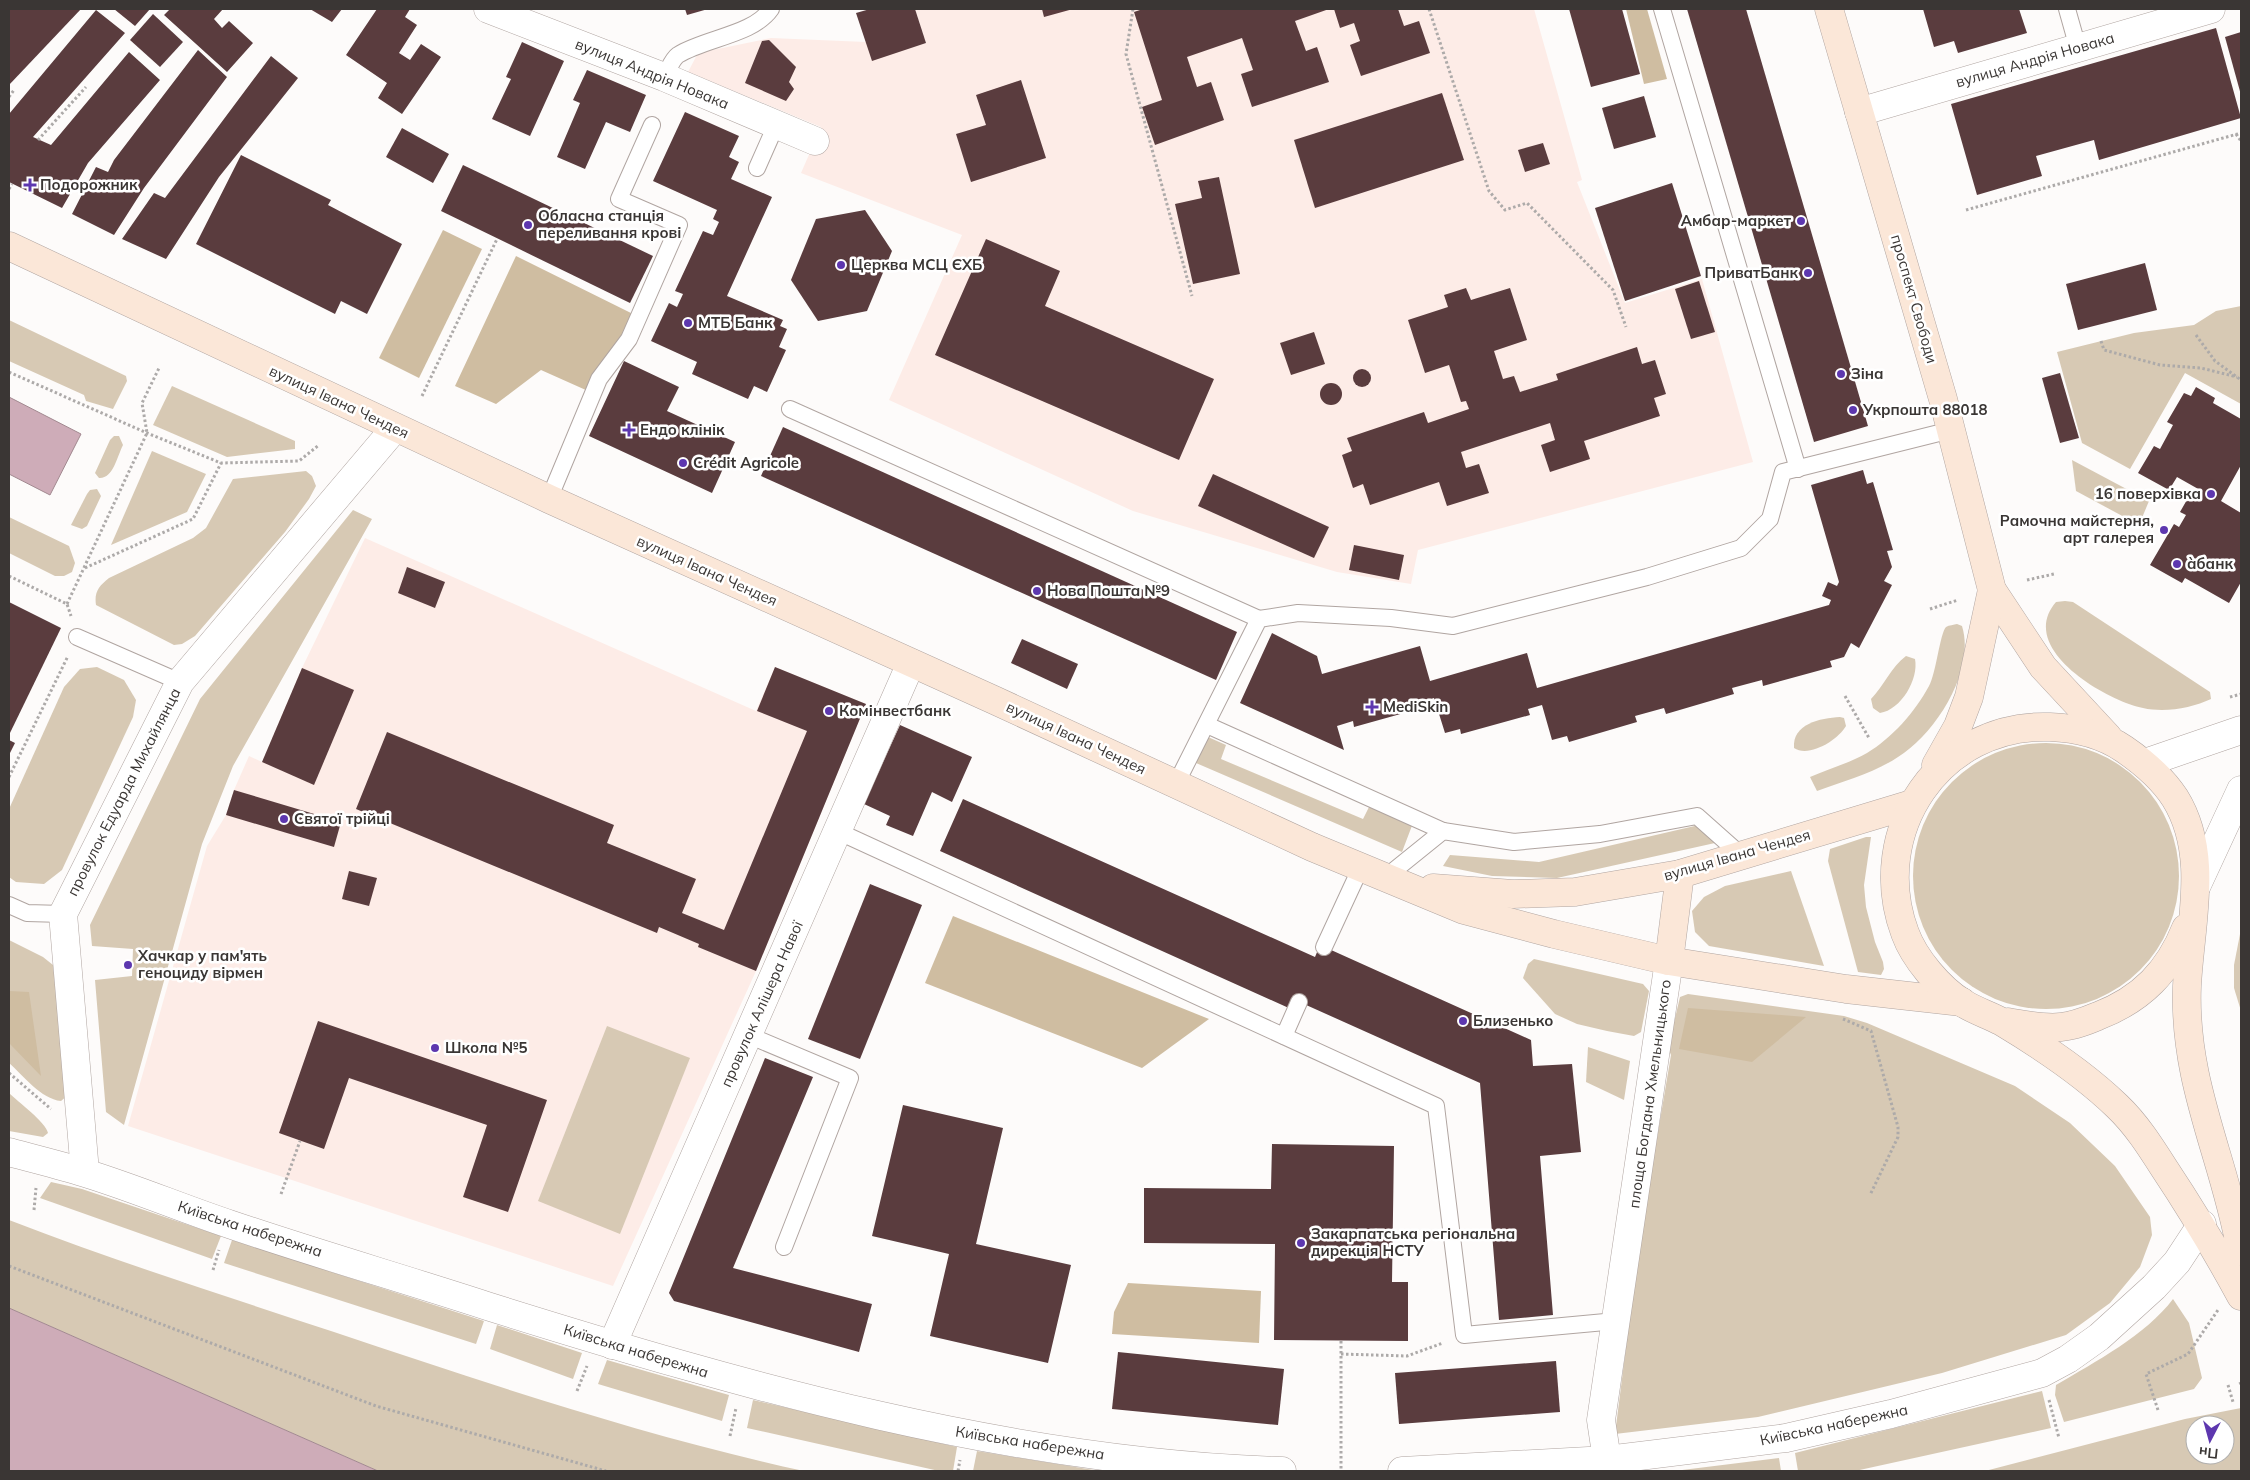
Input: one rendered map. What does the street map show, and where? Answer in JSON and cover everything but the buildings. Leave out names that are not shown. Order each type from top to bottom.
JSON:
[{"type":"main road","name":"проспект Свободи","points":[[1829,9],[1951,430],[1992,590],[2043,667],[2111,740]]},
{"type":"main road","name":"вулиця Івана Чендея","points":[[9,246],[549,499],[1361,867],[1464,910],[1554,934],[1669,960]]},
{"type":"main road","name":"проспект Свободи","points":[[1918,794],[1958,726],[1969,697],[1992,590]]},
{"type":"main road","name":"площа Богдана Хмельницького","points":[[2230,1302],[2202,1224],[2138,1130],[2120,1108],[2090,1081],[1999,1020],[1962,1002],[1928,973],[1905,935],[1894,891],[1896,847],[1918,794],[1954,755],[1990,735],[2030,726],[2072,727],[2111,740],[2145,763],[2175,798],[2192,841],[2194,899],[2187,990],[2188,1033],[2196,1088],[2241,1243]]},
{"type":"main road","name":"вулиця Івана Чендея","points":[[1398,882],[1513,894],[1575,892],[1680,874],[1742,856],[1918,794]]},
{"type":"main road","points":[[1669,960],[1680,874]]},
{"type":"main road","name":"площа Богдана Хмельницького","points":[[1999,1020],[2040,1028],[2062,1027],[2081,1023],[2120,1008],[2153,983],[2178,950],[2194,899]]},
{"type":"main road","name":"площа Богдана Хмельницького","points":[[1669,960],[1846,989],[1962,1002]]},
{"type":"main road","points":[[2202,1224],[2241,1243]]},
{"type":"street","name":"вулиця Андрія Новака","points":[[488,9],[664,77],[815,141]]},
{"type":"street","name":"вулиця Андрія Новака","points":[[1859,112],[2210,9]]},
{"type":"street","name":"провулок Едуарда Михайлянца","points":[[85,1172],[63,914],[180,682],[395,428]]},
{"type":"street","name":"провулок Алішера Навої","points":[[612,1345],[634,1300],[911,663]]},
{"type":"street","points":[[2145,763],[2241,730]]},
{"type":"street","points":[[2194,899],[2241,790]]},
{"type":"street","name":"площа Богдана Хмельницького","points":[[1607,1460],[1602,1420],[1669,960]]},
{"type":"street","name":"Київська набережна","points":[[9,1152],[85,1172],[228,1224],[612,1345],[741,1382],[966,1434],[1072,1451],[1188,1465],[1282,1471]]},
{"type":"street","name":"Київська набережна","points":[[1402,1471],[1607,1460],[1786,1438],[1891,1414],[2042,1373],[2068,1359],[2099,1337],[2154,1287],[2177,1262],[2202,1224]]},
{"type":"lane","points":[[664,77],[677,56],[749,26],[766,16],[771,9]]},
{"type":"lane","points":[[1662,9],[1798,469]]},
{"type":"lane","points":[[2067,9],[2078,48]]},
{"type":"lane","points":[[549,499],[599,379],[629,339],[679,225],[619,199],[652,125]]},
{"type":"lane","points":[[756,168],[776,125]]},
{"type":"lane","points":[[790,409],[1259,619],[1298,613],[1391,618],[1453,626],[1648,577],[1740,548],[1770,519],[1783,472],[1951,430]]},
{"type":"lane","points":[[1176,784],[1259,619]]},
{"type":"lane","points":[[77,637],[180,682]]},
{"type":"lane","points":[[1207,725],[1443,831],[1514,842],[1600,834],[1697,816],[1742,856]]},
{"type":"lane","points":[[838,831],[1436,1106],[1464,1335],[1616,1321]]},
{"type":"lane","points":[[1398,882],[1443,831]]},
{"type":"lane","points":[[1324,947],[1361,867]]},
{"type":"lane","points":[[9,905],[27,913],[63,914]]},
{"type":"lane","points":[[1284,1036],[1299,1002]]},
{"type":"lane","points":[[748,1035],[850,1078],[784,1247]]},
{"type":"path","points":[[1132,9],[1126,54],[1192,296]]},
{"type":"path","points":[[1430,9],[1489,191],[1505,210],[1527,203],[1613,290],[1626,327]]},
{"type":"path","points":[[38,140],[86,87]]},
{"type":"path","points":[[9,97],[14,90]]},
{"type":"path","points":[[2236,134],[2241,141]]},
{"type":"path","points":[[1966,210],[2241,134]]},
{"type":"path","points":[[9,189],[12,184]]},
{"type":"path","points":[[422,396],[497,239]]},
{"type":"path","points":[[2196,335],[2216,361],[2241,380]]},
{"type":"path","points":[[2101,341],[2104,350],[2160,365],[2201,368],[2237,377]]},
{"type":"path","points":[[77,637],[67,604],[146,433],[142,403],[159,368]]},
{"type":"path","points":[[9,372],[146,433],[221,463],[299,461],[319,445]]},
{"type":"path","points":[[84,569],[193,519],[221,463]]},
{"type":"path","points":[[2027,580],[2054,574]]},
{"type":"path","points":[[9,576],[67,604]]},
{"type":"path","points":[[1930,609],[1958,600]]},
{"type":"path","points":[[9,777],[61,671]]},
{"type":"path","points":[[2230,697],[2241,694]]},
{"type":"path","points":[[1845,696],[1869,738]]},
{"type":"path","points":[[1843,1019],[1871,1030],[1898,1127],[1898,1137],[1870,1195]]},
{"type":"path","points":[[9,1073],[52,1110]]},
{"type":"path","points":[[281,1194],[300,1141]]},
{"type":"path","points":[[34,1210],[36,1187]]},
{"type":"path","points":[[9,1266],[376,1406],[606,1471]]},
{"type":"path","points":[[2158,1410],[2146,1374],[2188,1354],[2230,1302]]},
{"type":"path","points":[[1341,1354],[1407,1356],[1464,1335]]},
{"type":"path","points":[[1341,1341],[1341,1471]]},
{"type":"path","points":[[2228,1385],[2233,1402]]},
{"type":"path","points":[[2050,1402],[2059,1438]]},
{"type":"shaded area","points":[[915,9],[1534,9],[1582,180],[1577,182],[1625,303],[1702,279],[1753,462],[1418,550],[1411,584],[1337,572],[1133,511],[889,400],[962,235],[801,173],[821,127],[688,72],[698,53],[771,38],[866,42],[872,60],[926,43]]},
{"type":"shaded area","points":[[1626,9],[1647,9],[1667,79],[1644,84]]},
{"type":"shaded area","points":[[443,230],[482,249],[419,378],[379,358]]},
{"type":"shaded area","points":[[516,256],[635,315],[597,395],[541,370],[496,404],[455,386]]},
{"type":"shaded area","points":[[2241,306],[2241,404],[2185,373],[2130,469],[2082,443],[2057,352],[2134,333],[2194,325],[2216,311]]},
{"type":"shaded area","points":[[9,320],[126,376],[127,381],[113,409],[86,401],[84,395],[9,361]]},
{"type":"shaded area","points":[[172,386],[295,441],[295,449],[227,457],[153,425]]},
{"type":"shaded area","points":[[9,397],[81,434],[50,495],[9,474]]},
{"type":"shaded area","points":[[114,436],[119,436],[123,445],[111,471],[108,475],[99,478],[95,473],[110,440]]},
{"type":"shaded area","points":[[152,451],[206,474],[187,512],[111,545]]},
{"type":"shaded area","points":[[2072,460],[2149,501],[2139,525],[2076,491]]},
{"type":"shaded area","points":[[306,471],[312,476],[316,486],[309,499],[285,532],[195,636],[182,644],[174,645],[96,605],[98,590],[109,578],[193,538],[206,528],[233,479]]},
{"type":"shaded area","points":[[97,489],[101,496],[87,526],[82,529],[71,525],[87,494],[90,490]]},
{"type":"shaded area","points":[[353,510],[372,519],[233,766],[202,844],[124,1125],[106,1112],[95,980],[132,976],[133,949],[92,946],[90,925],[200,699]]},
{"type":"shaded area","points":[[9,517],[69,546],[75,563],[72,572],[64,576],[55,576],[9,553]]},
{"type":"shaded area","points":[[365,538],[756,711],[775,667],[866,704],[756,971],[613,1286],[128,1126],[207,846],[226,815],[234,790],[249,756],[262,762],[302,668]]},
{"type":"shaded area","points":[[2056,602],[2073,602],[2210,692],[2211,699],[2178,709],[2160,710],[2143,708],[2108,695],[2088,683],[2070,669],[2056,654],[2047,637],[2047,619]]},
{"type":"shaded area","points":[[1957,624],[1962,626],[1965,644],[1958,681],[1949,700],[1926,733],[1912,747],[1889,763],[1817,791],[1810,777],[1867,753],[1885,740],[1910,715],[1929,686],[1946,627]]},
{"type":"shaded area","points":[[1906,656],[1915,659],[1916,667],[1911,684],[1895,706],[1888,711],[1880,713],[1873,708],[1871,699]]},
{"type":"shaded area","points":[[97,667],[124,680],[136,700],[133,717],[62,870],[44,884],[16,882],[9,877],[9,809],[64,687],[80,669]]},
{"type":"shaded area","points":[[1844,718],[1846,726],[1830,742],[1807,751],[1794,748],[1795,740],[1802,728],[1816,721]]},
{"type":"shaded area","points":[[1208,737],[1226,745],[1221,759],[1363,819],[1370,805],[1413,823],[1402,852],[1196,763]]},
{"type":"shaded area","points":[[2046,743],[2072,745],[2097,753],[2120,765],[2140,782],[2157,802],[2169,825],[2177,850],[2179,876],[2177,902],[2169,927],[2157,950],[2140,970],[2120,987],[2097,999],[2072,1007],[2046,1009],[2020,1007],[1995,999],[1972,987],[1952,970],[1935,950],[1923,927],[1915,902],[1913,876],[1915,850],[1923,825],[1935,802],[1952,782],[1972,765],[1995,753],[2020,745]]},
{"type":"shaded area","points":[[1699,825],[1715,843],[1557,878],[1492,876],[1443,866],[1450,855],[1539,862]]},
{"type":"shaded area","points":[[1871,837],[1864,885],[1866,907],[1875,942],[1883,962],[1884,969],[1881,975],[1858,972],[1828,861],[1830,849]]},
{"type":"shaded area","points":[[1791,871],[1824,966],[1709,946],[1695,932],[1692,911],[1704,897],[1725,886]]},
{"type":"shaded area","points":[[953,916],[1209,1019],[1142,1068],[925,983]]},
{"type":"shaded area","points":[[2241,929],[2241,1011],[2234,988],[2234,965]]},
{"type":"shaded area","points":[[9,940],[43,957],[53,965],[68,1085],[68,1095],[61,1101],[40,1092],[9,1063]]},
{"type":"shaded area","points":[[1534,959],[1643,984],[1649,991],[1641,1032],[1634,1036],[1607,1031],[1577,1024],[1555,1014],[1523,978],[1528,964]]},
{"type":"shaded area","points":[[9,991],[29,992],[41,1076],[9,1043]]},
{"type":"shaded area","points":[[1688,994],[1844,1016],[1867,1023],[2015,1086],[2070,1123],[2115,1166],[2150,1217],[2152,1235],[2140,1267],[2110,1303],[2066,1335],[1942,1373],[1758,1417],[1615,1434],[1639,1245],[1671,1055],[1668,1048],[1680,997]]},
{"type":"shaded area","points":[[1688,1008],[1806,1017],[1752,1062],[1679,1049]]},
{"type":"shaded area","points":[[607,1026],[690,1058],[620,1234],[538,1201]]},
{"type":"shaded area","points":[[1588,1047],[1630,1061],[1624,1100],[1586,1082]]},
{"type":"shaded area","points":[[9,1093],[42,1123],[48,1133],[43,1137],[9,1131]]},
{"type":"shaded area","points":[[51,1182],[82,1189],[221,1236],[212,1259],[40,1198]]},
{"type":"shaded area","points":[[9,1220],[170,1278],[509,1390],[685,1442],[804,1471],[378,1471],[9,1308]]},
{"type":"shaded area","points":[[232,1240],[484,1321],[476,1344],[224,1263]]},
{"type":"shaded area","points":[[1128,1283],[1261,1291],[1259,1343],[1112,1334],[1114,1312]]},
{"type":"shaded area","points":[[2173,1299],[2189,1323],[2202,1378],[2194,1389],[2064,1422],[2055,1395],[2056,1385],[2134,1336],[2162,1312]]},
{"type":"shaded area","points":[[9,1308],[378,1471],[9,1471]]},
{"type":"shaded area","points":[[497,1325],[582,1353],[573,1379],[490,1349]]},
{"type":"shaded area","points":[[607,1360],[729,1395],[722,1421],[598,1384]]},
{"type":"shaded area","points":[[2042,1391],[2051,1428],[1855,1471],[1798,1471],[1795,1453]]},
{"type":"shaded area","points":[[753,1400],[957,1447],[953,1471],[939,1471],[747,1428]]},
{"type":"shaded area","points":[[2241,1408],[2241,1471],[1985,1471],[2185,1419],[2185,1465],[2235,1465],[2235,1415],[2205,1415]]},
{"type":"shaded area","points":[[977,1451],[1100,1471],[973,1471]]},
{"type":"shaded area","points":[[1779,1458],[1781,1471],[1674,1471]]},
{"type":"place","name":"Подорожник","points":[[30,185]]},
{"type":"place","name":"Амбар-маркет","points":[[1801,221]]},
{"type":"place","name":"Обласна станція переливання крові","points":[[528,225]]},
{"type":"place","name":"Церква МСЦ ЄХБ","points":[[841,265]]},
{"type":"place","name":"ПриватБанк","points":[[1808,273]]},
{"type":"place","name":"МТБ Банк","points":[[688,323]]},
{"type":"place","name":"Зіна","points":[[1841,374]]},
{"type":"place","name":"Укрпошта 88018","points":[[1853,410]]},
{"type":"place","name":"Ендо клінік","points":[[629,430]]},
{"type":"place","name":"Crédit Agricole","points":[[683,463]]},
{"type":"place","name":"16 поверхівка","points":[[2211,494]]},
{"type":"place","name":"Рамочна майстерня, арт галерея","points":[[2164,530]]},
{"type":"place","name":"а̀банк","points":[[2177,564]]},
{"type":"place","name":"Нова Пошта №9","points":[[1037,591]]},
{"type":"place","name":"MediSkin","points":[[1372,707]]},
{"type":"place","name":"Комінвестбанк","points":[[829,711]]},
{"type":"place","name":"Святої трійці","points":[[284,819]]},
{"type":"place","name":"Хачкар у пам'ять геноциду вірмен","points":[[128,965]]},
{"type":"place","name":"Близенько","points":[[1463,1021]]},
{"type":"place","name":"Школа №5","points":[[435,1048]]},
{"type":"place","name":"Закарпатська регіональна дирекція НСТУ","points":[[1301,1243]]}]
